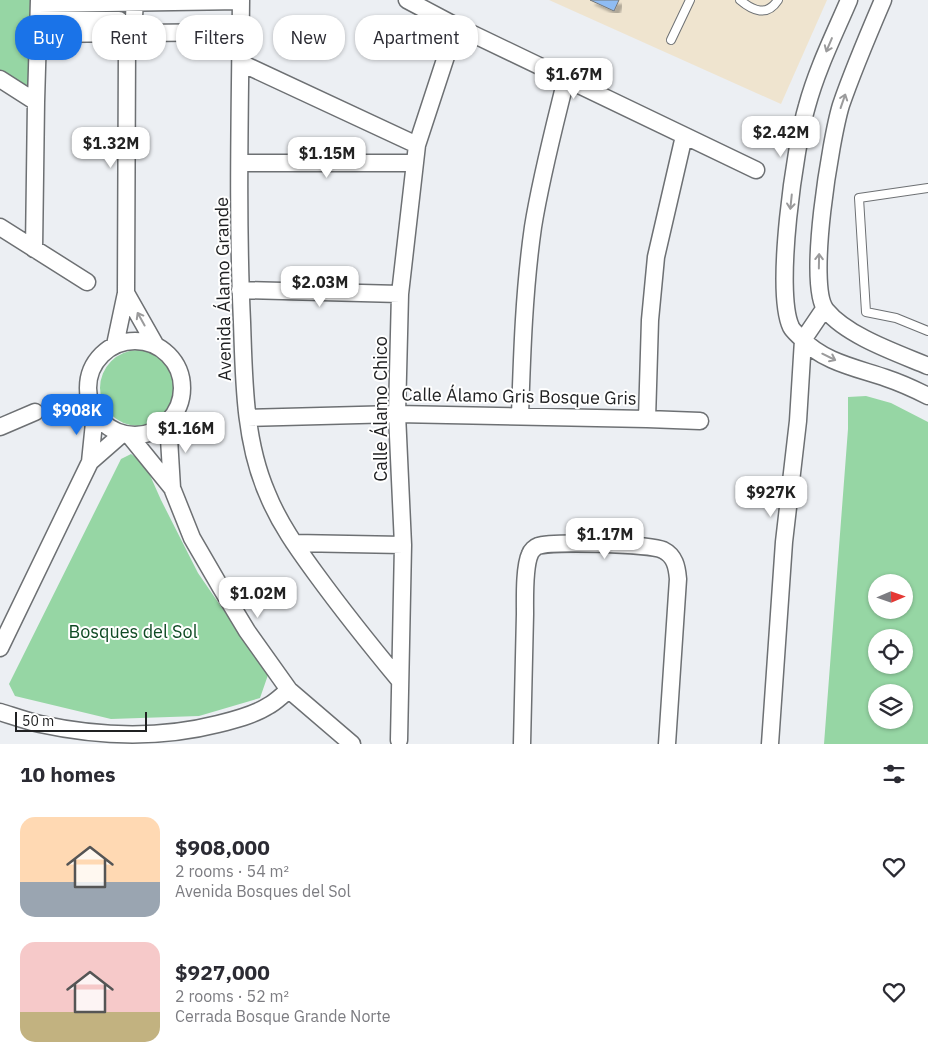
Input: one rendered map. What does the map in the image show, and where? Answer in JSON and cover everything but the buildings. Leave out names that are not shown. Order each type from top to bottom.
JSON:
[{"type":"street","points":[[38,14],[127,1],[241,0]]},
{"type":"street","name":"Avenida Álamo Grande","points":[[241,0],[241,15]]},
{"type":"street","points":[[407,0],[435,15]]},
{"type":"street","points":[[849,0],[807,105],[800,134],[793,183],[785,272],[785,298],[792,327],[815,350],[832,359],[888,378],[928,396]]},
{"type":"street","points":[[883,0],[852,75],[834,131],[819,251],[820,296],[824,309],[837,322],[854,333],[928,366]]},
{"type":"street","points":[[126,15],[127,1]]},
{"type":"street","points":[[38,14],[92,26]]},
{"type":"street","points":[[34,249],[38,14]]},
{"type":"street","points":[[478,37],[756,170]]},
{"type":"street","points":[[115,345],[126,293],[125,60]]},
{"type":"street","name":"Avenida Álamo Grande","points":[[241,60],[240,290],[248,418],[258,472],[278,517],[294,543],[358,629],[400,681]]},
{"type":"street","name":"Calle Álamo Chico","points":[[399,740],[403,545],[396,414],[400,294],[417,145],[445,60]]},
{"type":"street","points":[[241,63],[417,145]]},
{"type":"street","points":[[0,78],[36,102]]},
{"type":"street","points":[[520,416],[525,318],[533,228],[539,193],[566,79]]},
{"type":"street","points":[[647,418],[649,328],[656,257],[684,136]]},
{"type":"street","points":[[240,164],[414,163]]},
{"type":"street","points":[[0,227],[87,282]]},
{"type":"street","points":[[240,290],[400,294]]},
{"type":"street","points":[[126,293],[156,346],[171,358],[180,376],[182,386],[180,401],[168,422],[156,430],[143,435],[125,434],[106,426],[95,413],[90,403],[88,392],[88,380],[97,360],[105,351],[115,345],[135,341],[156,346]]},
{"type":"street","points":[[770,744],[784,542],[798,421],[803,340],[824,309]]},
{"type":"street","points":[[0,439],[4,425],[36,412]]},
{"type":"street","points":[[0,648],[90,462],[95,413]]},
{"type":"street","name":"Calle Álamo Gris Bosque Gris","points":[[248,418],[396,414],[647,418],[700,421]]},
{"type":"street","points":[[168,422],[172,488],[192,538],[247,631],[289,690],[352,744]]},
{"type":"street","points":[[90,462],[125,434]]},
{"type":"street","points":[[125,434],[172,488]]},
{"type":"street","points":[[294,543],[403,545]]},
{"type":"street","points":[[522,744],[525,590],[529,554],[538,546],[555,545],[655,547],[665,551],[673,559],[677,567],[678,579],[667,744]]},
{"type":"street","points":[[0,712],[38,724],[73,730],[153,736],[196,730],[233,721],[268,707],[289,690]]},
{"type":"lane","points":[[671,40],[690,0]]},
{"type":"lane","points":[[740,0],[752,9],[759,11],[770,9],[778,0]]},
{"type":"lane","points":[[928,188],[859,198],[866,312],[896,318],[928,331]]},
{"type":"shaded area","points":[[549,0],[827,0],[781,104]]},
{"type":"green space","points":[[0,0],[35,0],[35,15],[15,15],[15,60],[36,60],[36,93],[0,70]]},
{"type":"green space","points":[[138,350],[153,353],[165,361],[173,373],[176,388],[173,403],[165,415],[153,423],[138,426],[123,423],[111,415],[103,403],[100,388],[103,373],[111,361],[123,353]]},
{"type":"green space","points":[[866,396],[891,403],[928,422],[928,744],[824,744],[848,429],[848,397]]},
{"type":"green space","name":"Bosques del Sol","points":[[131,454],[145,464],[198,573],[268,675],[260,698],[199,716],[111,719],[15,696],[9,684],[121,459]]}]
